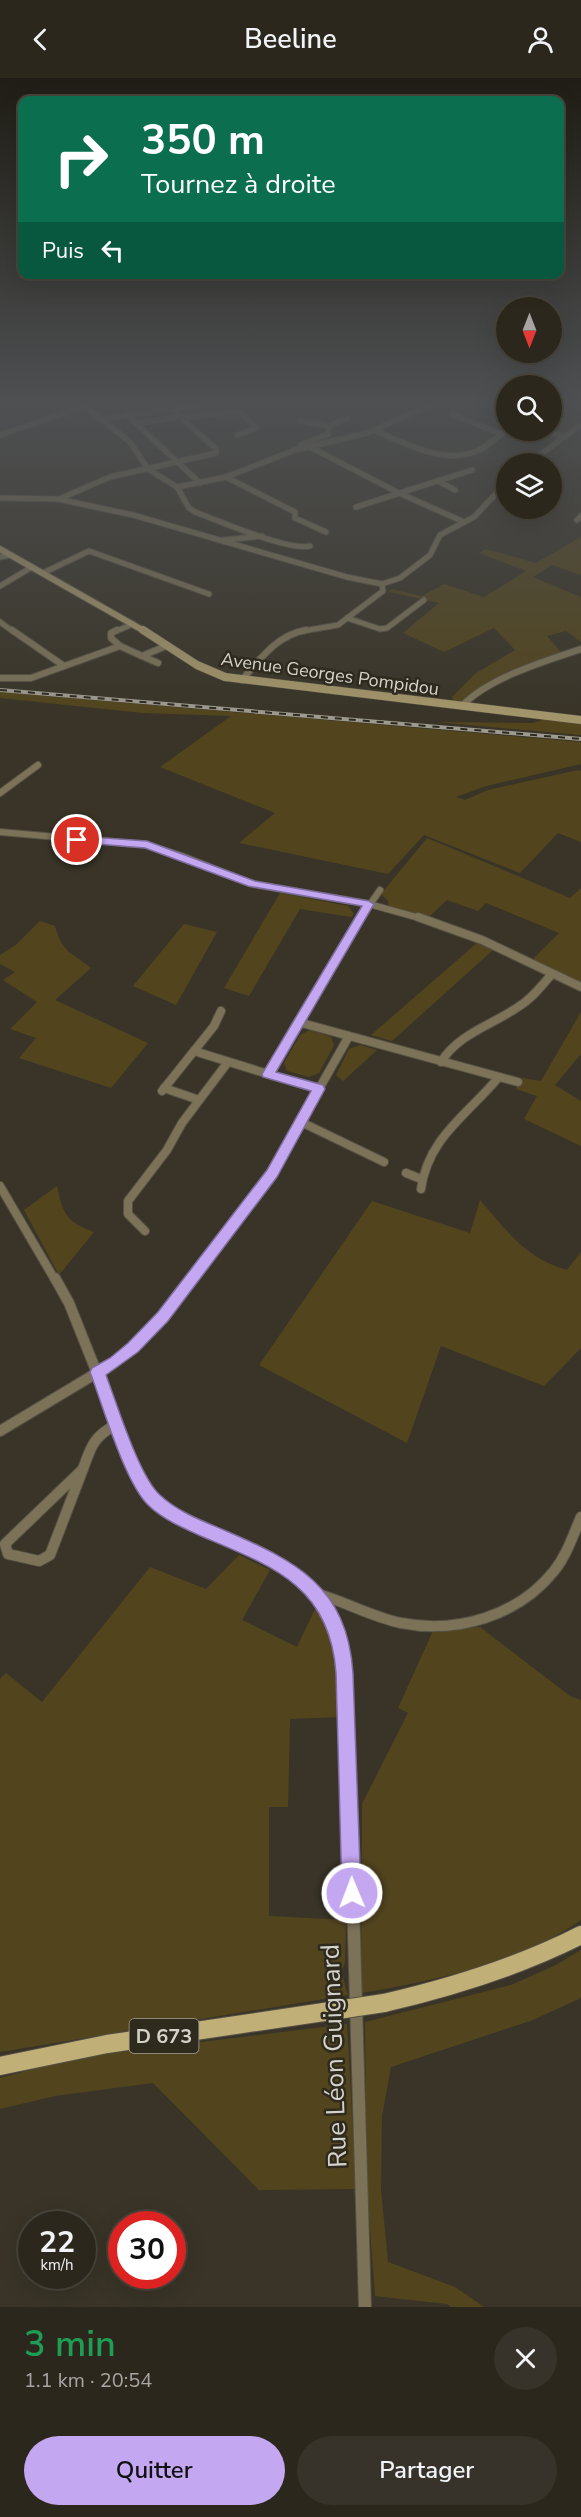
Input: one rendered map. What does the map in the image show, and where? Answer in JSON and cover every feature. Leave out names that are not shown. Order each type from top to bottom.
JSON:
[{"type":"main road","name":"Avenue Georges Pompidou","points":[[0,552],[10,555],[133,624],[199,668],[215,674],[242,680],[581,720]]},
{"type":"main road","name":"D 673","points":[[0,2066],[107,2044],[384,2003],[487,1977],[551,1952],[581,1935]]},
{"type":"street","points":[[93,507],[142,517],[354,579],[382,584],[396,580],[417,566],[432,553],[440,535],[474,517],[483,507]]},
{"type":"street","points":[[189,507],[191,510],[292,546],[310,546]]},
{"type":"street","points":[[285,507],[295,512],[295,518],[326,532]]},
{"type":"street","points":[[430,507],[464,522]]},
{"type":"street","points":[[221,541],[262,536]]},
{"type":"street","points":[[43,573],[89,552],[209,594]]},
{"type":"street","points":[[0,586],[32,567]]},
{"type":"street","points":[[242,680],[267,651],[291,633],[333,627],[383,591],[382,584]]},
{"type":"street","points":[[347,618],[380,629],[387,628],[424,600]]},
{"type":"street","points":[[0,622],[64,666]]},
{"type":"street","points":[[133,624],[110,634],[111,638],[120,646],[158,663]]},
{"type":"street","points":[[0,678],[24,679],[120,646]]},
{"type":"street","points":[[142,656],[166,646]]},
{"type":"street","points":[[462,706],[470,697],[484,689],[581,649]]},
{"type":"street","points":[[0,793],[38,765]]},
{"type":"street","points":[[0,832],[147,845],[252,884],[369,904],[440,924],[482,940],[581,987]]},
{"type":"street","points":[[268,1074],[369,904],[380,891]]},
{"type":"street","points":[[441,1062],[447,1052],[475,1032],[526,1002],[552,974]]},
{"type":"street","points":[[199,1100],[163,1090],[214,1026],[221,1011]]},
{"type":"street","points":[[298,1022],[518,1082]]},
{"type":"street","points":[[0,1431],[115,1362],[163,1317],[263,1188],[349,1036]]},
{"type":"street","points":[[194,1051],[319,1089]]},
{"type":"street","points":[[145,1231],[128,1214],[128,1201],[167,1150],[182,1123],[228,1062]]},
{"type":"street","points":[[421,1189],[421,1179],[430,1154],[441,1138],[486,1094],[498,1078]]},
{"type":"street","points":[[301,1122],[384,1162]]},
{"type":"street","points":[[406,1173],[421,1179]]},
{"type":"street","name":"Rue Léon Guignard","points":[[0,1186],[69,1303],[138,1478],[154,1500],[188,1522],[264,1555],[292,1571],[318,1594],[333,1622],[344,1666],[365,2307]]},
{"type":"street","points":[[83,1469],[5,1544],[8,1554],[39,1561],[50,1555],[95,1438],[108,1428],[117,1425]]},
{"type":"street","points":[[318,1594],[338,1599],[388,1620],[415,1625],[450,1625],[479,1620],[508,1609],[543,1584],[568,1549],[581,1517]]},
{"type":"shaded area","points":[[581,537],[581,575],[552,565],[533,577],[581,597],[581,642],[566,631],[547,636],[562,653],[473,694],[461,702],[453,701],[452,697],[476,673],[515,650],[494,628],[444,652],[403,633],[439,603],[389,592],[391,589],[422,596],[444,584],[484,597],[526,571],[479,553],[486,549],[536,563]]},
{"type":"shaded area","points":[[0,692],[581,742],[581,764],[486,786],[456,797],[465,800],[488,790],[581,771],[581,842],[558,833],[520,873],[424,835],[388,874],[239,843],[275,813],[160,767],[231,716],[143,713],[0,698]]},
{"type":"shaded area","points":[[546,719],[581,723],[581,735],[436,722],[533,723]]},
{"type":"shaded area","points":[[427,838],[570,898],[581,888],[581,984],[532,960],[559,933],[486,903],[478,911],[447,900],[429,917],[389,907],[388,901],[381,894]]},
{"type":"shaded area","points":[[280,893],[348,906],[354,914],[351,917],[300,909],[249,996],[224,988]]},
{"type":"shaded area","points":[[40,921],[55,926],[64,947],[91,968],[55,1000],[148,1043],[111,1088],[19,1058],[36,1038],[10,1029],[37,1002],[3,980],[15,972],[0,964],[0,955],[16,945]]},
{"type":"shaded area","points":[[184,924],[217,932],[176,1005],[133,986]]},
{"type":"shaded area","points":[[477,943],[493,950],[392,1041],[371,1035]]},
{"type":"shaded area","points":[[581,1012],[581,1054],[555,1085],[581,1101],[581,1146],[524,1119],[537,1096],[516,1089],[522,1078],[541,1081]]},
{"type":"shaded area","points":[[310,1030],[331,1037],[334,1045],[319,1073],[309,1077],[287,1071],[284,1063],[300,1035]]},
{"type":"shaded area","points":[[360,1045],[377,1050],[343,1081],[336,1075],[349,1049]]},
{"type":"shaded area","points":[[57,1186],[64,1211],[72,1221],[94,1232],[59,1275],[24,1210]]},
{"type":"shaded area","points":[[480,1200],[518,1242],[528,1251],[552,1265],[567,1270],[581,1252],[581,1348],[544,1386],[441,1346],[407,1443],[259,1365],[372,1201],[470,1233]]},
{"type":"shaded area","points":[[239,1555],[270,1570],[242,1620],[297,1647],[317,1605],[329,1621],[337,1650],[341,1717],[290,1719],[288,1807],[269,1807],[269,1916],[346,1920],[345,1963],[341,1971],[348,1995],[0,2052],[0,1679],[6,1673],[42,1702],[150,1567],[206,1589]]},
{"type":"shaded area","points":[[480,1627],[570,1696],[581,1700],[581,1920],[530,1948],[503,1959],[447,1976],[361,1993],[362,1804],[408,1713],[398,1708],[433,1631]]},
{"type":"shaded area","points":[[581,1950],[581,1998],[533,2020],[391,2067],[382,2116],[381,2189],[388,2262],[455,2287],[484,2307],[451,2307],[447,2304],[375,2296],[367,2188],[365,2022],[511,1985],[556,1965]]},
{"type":"shaded area","points":[[347,2024],[356,2189],[259,2190],[153,2083],[55,2096],[0,2109],[0,2078],[73,2058]]},
{"type":"railway","points":[[0,690],[581,739]]},
{"type":"route","points":[[77,840],[138,843],[182,856],[216,872],[252,884],[369,904],[268,1074],[319,1089],[272,1174],[163,1317],[115,1362],[97,1372],[138,1478],[154,1500],[176,1516],[264,1555],[292,1571],[318,1594],[326,1607],[339,1638],[345,1673],[352,1893]]}]
